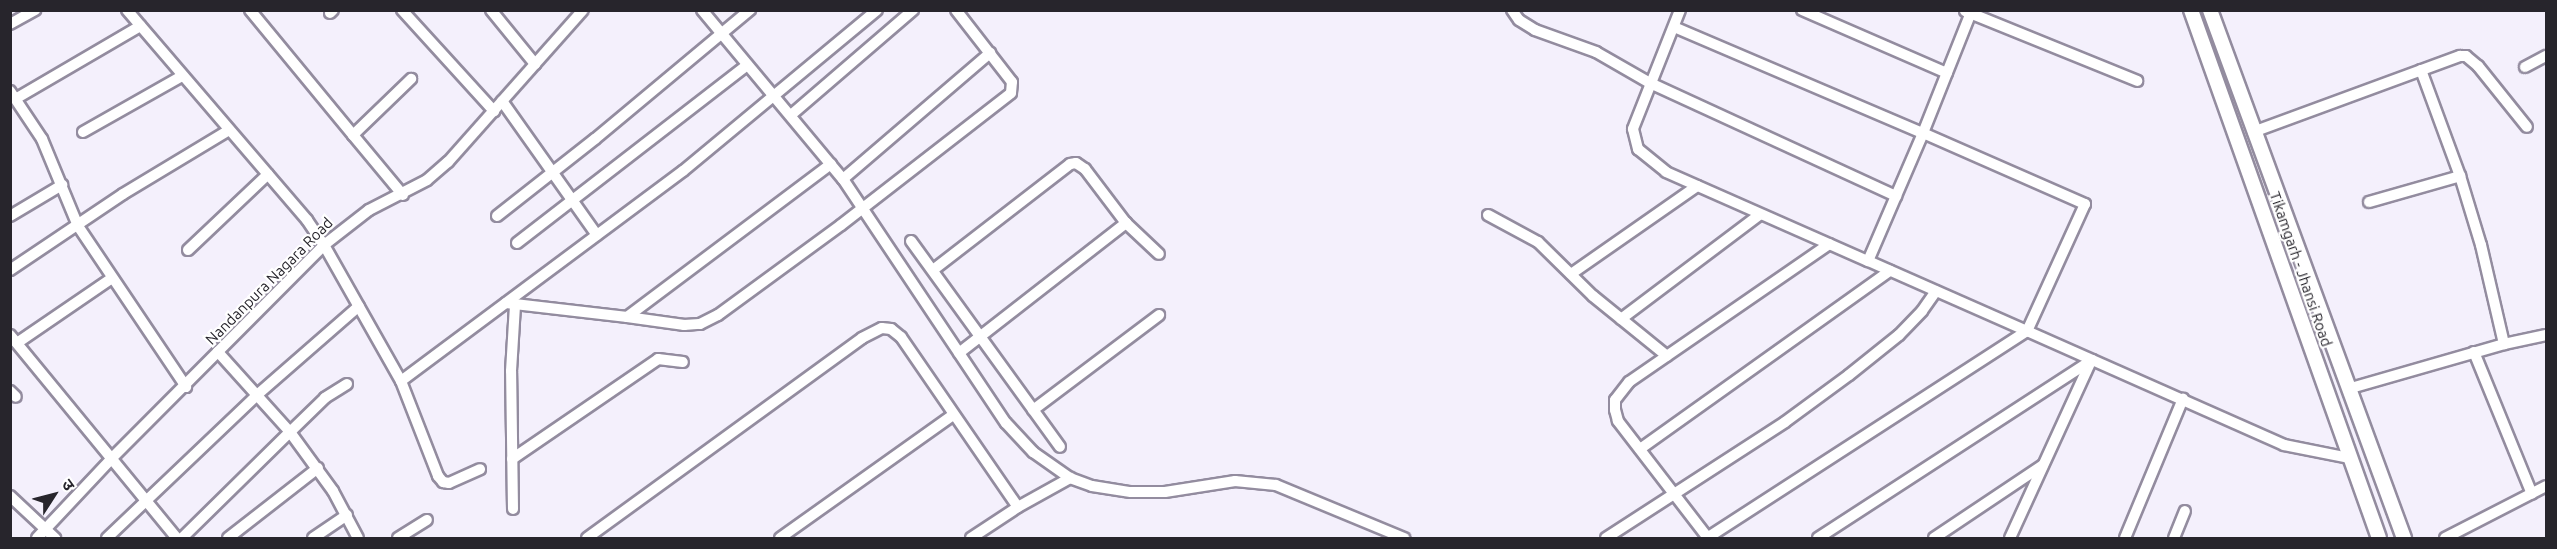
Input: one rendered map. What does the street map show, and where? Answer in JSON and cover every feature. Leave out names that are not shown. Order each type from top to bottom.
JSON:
[{"type":"street","points":[[10,24],[35,10]]},
{"type":"street","points":[[127,10],[267,174],[324,245],[402,381],[438,476],[443,482],[449,483],[480,469]]},
{"type":"street","points":[[250,10],[404,195]]},
{"type":"street","points":[[402,10],[494,111]]},
{"type":"street","points":[[491,10],[535,64]]},
{"type":"street","points":[[702,10],[843,179],[1006,423],[1033,452],[1070,478],[1092,486],[1131,492],[1164,492],[1235,481],[1276,485],[1404,538]]},
{"type":"street","points":[[497,216],[750,10]]},
{"type":"street","points":[[402,381],[510,304],[683,171],[877,10]]},
{"type":"street","points":[[790,115],[913,10]]},
{"type":"street","points":[[510,304],[684,325],[700,324],[718,315],[1011,93],[1012,82],[956,10]]},
{"type":"street","points":[[1512,10],[1519,20],[1535,30],[1596,52],[1650,83],[1896,196]]},
{"type":"street","points":[[1680,10],[1633,129],[1638,149],[1666,172],[2284,445],[2349,458]]},
{"type":"street","points":[[1802,10],[1947,73]]},
{"type":"street","name":"Tikamgarh - Jhansi Road","points":[[2191,10],[2379,538]]},
{"type":"street","points":[[2210,10],[2404,538]]},
{"type":"street","name":"Nandanpura Nagara Road","points":[[37,538],[112,458],[186,387],[324,245],[369,210],[404,195],[428,180],[448,162],[582,11]]},
{"type":"street","points":[[1868,261],[1923,133],[1969,11],[2137,81]]},
{"type":"street","points":[[140,26],[14,95],[42,139],[78,226],[186,387]]},
{"type":"street","points":[[1674,27],[2085,204],[2027,331],[1707,538],[1618,421],[1614,410],[1616,400],[1620,391],[1629,382],[1829,244]]},
{"type":"street","points":[[843,179],[990,53]]},
{"type":"street","points":[[2253,132],[2421,70],[2466,56],[2478,66],[2527,128]]},
{"type":"street","points":[[2525,68],[2547,56]]},
{"type":"street","points":[[517,243],[747,65]]},
{"type":"street","points":[[2421,70],[2460,176],[2481,245],[2504,344]]},
{"type":"street","points":[[83,132],[182,75]]},
{"type":"street","points":[[353,135],[411,79]]},
{"type":"street","points":[[502,101],[555,171],[597,235]]},
{"type":"street","points":[[10,270],[123,194],[230,130]]},
{"type":"street","points":[[933,270],[1070,164],[1076,163],[1086,170],[1126,223],[1159,254]]},
{"type":"street","points":[[627,317],[831,164]]},
{"type":"street","points":[[188,250],[267,174]]},
{"type":"street","points":[[2369,202],[2460,176]]},
{"type":"street","points":[[10,216],[62,185]]},
{"type":"street","points":[[1571,274],[1697,186]]},
{"type":"street","points":[[1488,215],[1538,242],[1621,319],[1667,356]]},
{"type":"street","points":[[1621,319],[1759,215]]},
{"type":"street","points":[[959,353],[1126,223]]},
{"type":"street","points":[[911,241],[1060,447]]},
{"type":"street","points":[[1640,449],[1890,271]]},
{"type":"street","points":[[112,278],[14,339],[112,458],[144,501],[177,538]]},
{"type":"street","points":[[1606,538],[1785,422],[1850,375],[1899,335],[1922,311],[1936,291]]},
{"type":"street","points":[[510,304],[513,508]]},
{"type":"street","points":[[107,538],[257,395],[359,306]]},
{"type":"street","points":[[1033,410],[1159,315]]},
{"type":"street","points":[[2306,333],[2327,327]]},
{"type":"street","points":[[586,538],[873,331],[882,328],[891,329],[901,337],[1017,507]]},
{"type":"street","points":[[2350,388],[2474,352],[2547,335]]},
{"type":"street","points":[[218,352],[290,432],[318,468],[358,538]]},
{"type":"street","points":[[2474,352],[2532,494]]},
{"type":"street","points":[[512,459],[658,359],[683,362]]},
{"type":"street","points":[[2010,538],[2092,360]]},
{"type":"street","points":[[1818,538],[2092,360]]},
{"type":"street","points":[[182,538],[325,398],[347,384]]},
{"type":"street","points":[[2125,538],[2183,399]]},
{"type":"street","points":[[780,538],[953,415]]},
{"type":"street","points":[[1934,538],[2044,464]]},
{"type":"street","points":[[228,538],[318,468]]},
{"type":"street","points":[[971,538],[1017,507],[1070,478]]},
{"type":"street","points":[[2445,538],[2547,486]]},
{"type":"street","points":[[10,496],[55,538]]},
{"type":"street","points":[[2174,538],[2185,511]]},
{"type":"street","points":[[313,538],[346,515]]},
{"type":"street","points":[[398,538],[428,520]]}]
